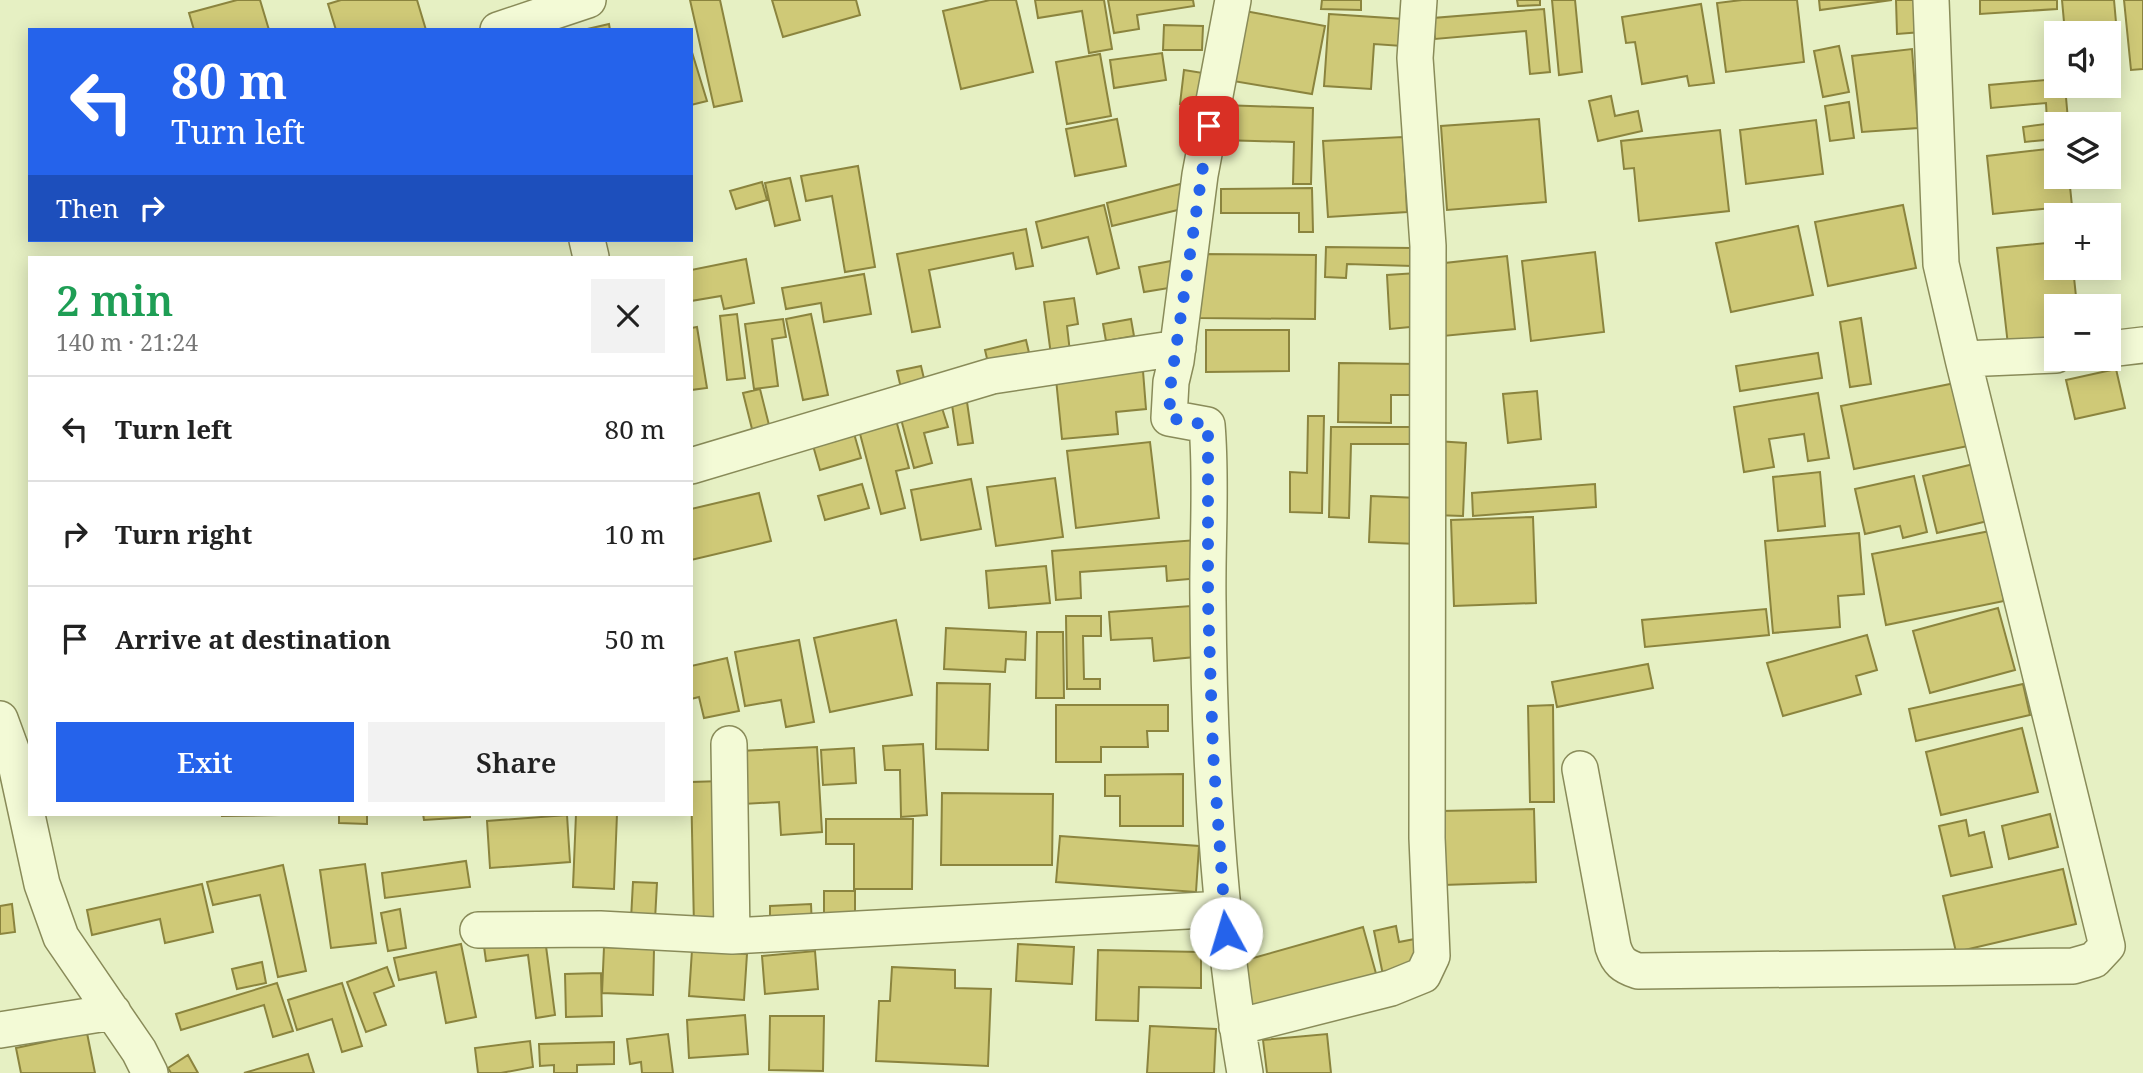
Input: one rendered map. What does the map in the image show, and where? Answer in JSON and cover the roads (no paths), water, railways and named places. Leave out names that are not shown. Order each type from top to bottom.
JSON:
[{"type":"street","points":[[503,28],[535,15],[588,0]]},
{"type":"street","points":[[1233,0],[1200,175],[1178,348],[1171,382],[1169,418],[1208,425],[1208,602],[1223,909],[1245,1073]]},
{"type":"street","points":[[1237,1027],[1391,988],[1423,975],[1432,956],[1427,838],[1428,246],[1415,58],[1419,0]]},
{"type":"street","points":[[1580,769],[1613,947],[1618,960],[1625,967],[1638,971],[2073,966],[2094,960],[2107,946],[1941,264],[1931,0]]},
{"type":"street","points":[[2121,348],[2143,345]]},
{"type":"street","points":[[693,465],[992,376],[1178,348]]},
{"type":"street","points":[[1963,359],[2044,356]]},
{"type":"street","points":[[0,719],[15,761],[42,884],[61,937],[113,1012],[150,1073]]},
{"type":"street","points":[[729,744],[732,936]]},
{"type":"street","points":[[478,930],[600,929],[732,936],[1223,909]]},
{"type":"street","points":[[0,1030],[113,1012]]}]
